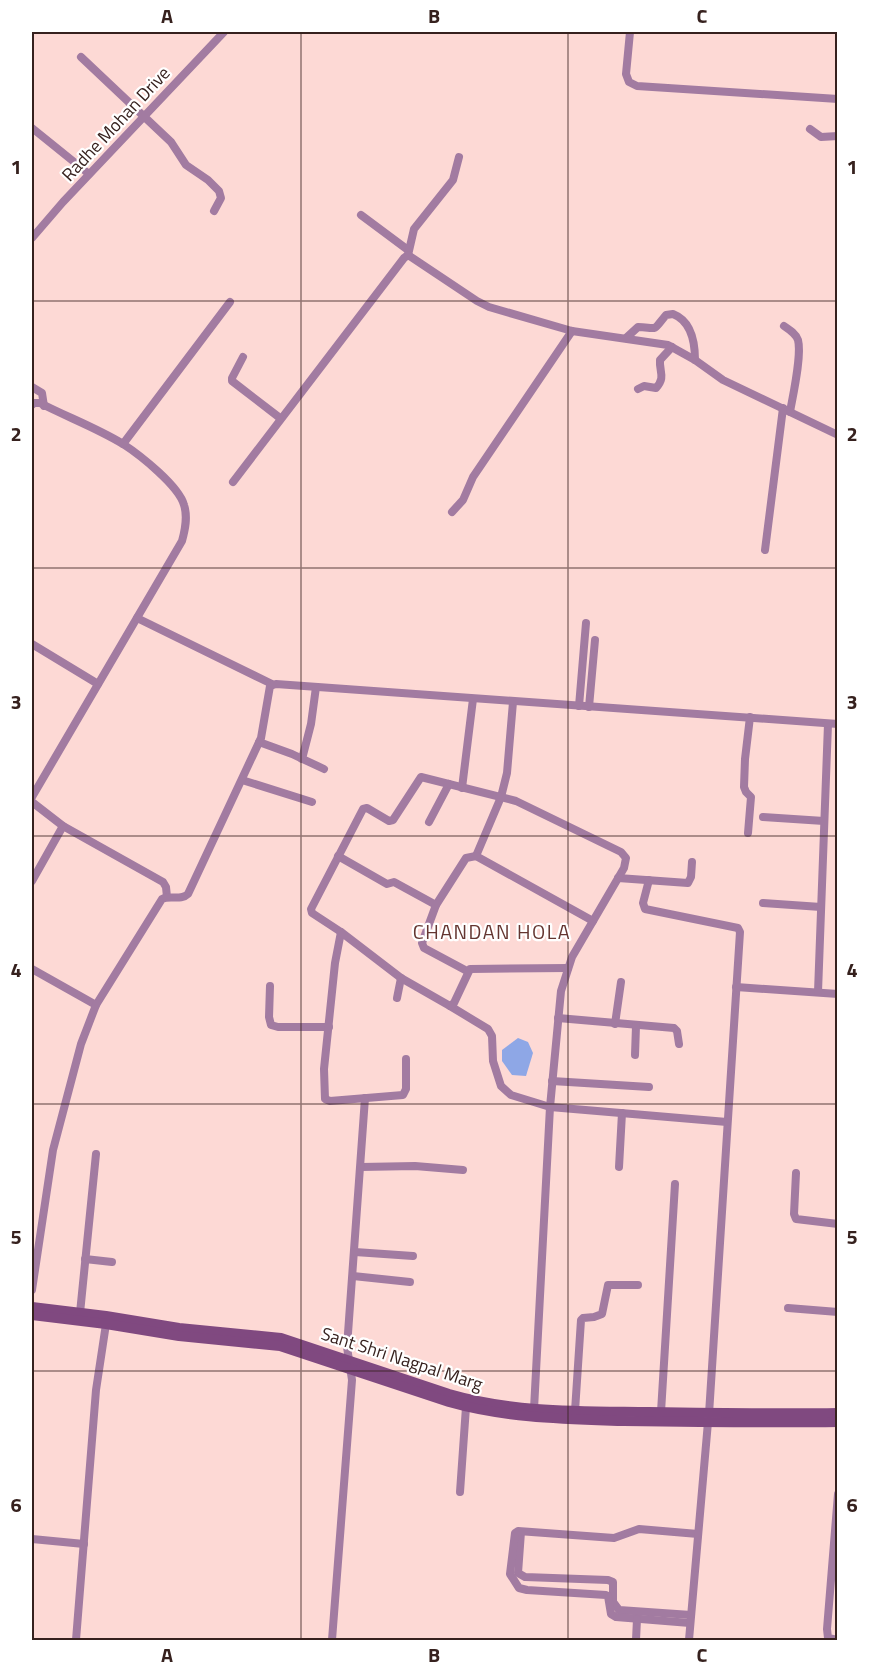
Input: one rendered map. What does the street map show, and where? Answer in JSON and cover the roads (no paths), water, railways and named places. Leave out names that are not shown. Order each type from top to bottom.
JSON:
[{"type":"main road","name":"Sant Shri Nagpal Marg","points":[[32,1306],[179,1328],[281,1338],[466,1407],[496,1413],[534,1418],[708,1418],[837,1422]]},
{"type":"main road","name":"Sant Shri Nagpal Marg","points":[[32,1315],[178,1336],[280,1346],[472,1400],[534,1409],[661,1412],[708,1418],[837,1413]]},
{"type":"street","name":"Radhe Mohan Drive","points":[[33,232],[221,32]]},
{"type":"street","points":[[630,32],[626,74],[628,82],[637,86],[837,99]]},
{"type":"street","points":[[81,57],[171,142],[186,165],[208,180],[219,191],[220,203],[213,212]]},
{"type":"street","points":[[32,128],[89,174]]},
{"type":"street","points":[[810,129],[821,137],[837,136]]},
{"type":"street","points":[[233,482],[408,253],[414,229],[453,180],[459,158]]},
{"type":"street","points":[[361,215],[408,253],[484,305],[572,332],[626,338],[672,347],[723,380],[837,435]]},
{"type":"street","points":[[123,444],[230,302]]},
{"type":"street","points":[[626,338],[638,327],[656,328],[666,315],[673,314],[686,323],[694,346],[695,360]]},
{"type":"street","points":[[765,550],[787,410],[798,361],[798,342],[784,326]]},
{"type":"street","points":[[452,512],[463,500],[473,477],[572,332]]},
{"type":"street","points":[[638,388],[644,386],[656,388],[661,383],[660,360],[672,347]]},
{"type":"street","points":[[243,357],[232,381],[280,418]]},
{"type":"street","points":[[32,387],[42,393],[45,406]]},
{"type":"street","points":[[32,405],[38,403],[123,444],[177,489],[184,504],[186,516],[182,542],[32,797]]},
{"type":"street","points":[[136,618],[272,684],[837,724]]},
{"type":"street","points":[[579,706],[586,623]]},
{"type":"street","points":[[589,707],[595,640]]},
{"type":"street","points":[[32,644],[98,684]]},
{"type":"street","points":[[32,1290],[53,1150],[81,1044],[96,1005],[162,899],[182,897],[188,894],[264,732],[268,688],[272,684]]},
{"type":"street","points":[[302,759],[311,724],[316,687]]},
{"type":"street","points":[[462,788],[473,699]]},
{"type":"street","points":[[476,856],[501,797],[507,773],[513,702]]},
{"type":"street","points":[[748,833],[752,797],[745,790],[744,779],[750,717]]},
{"type":"street","points":[[818,992],[828,724]]},
{"type":"street","points":[[259,742],[324,769]]},
{"type":"street","points":[[534,1409],[550,1107],[561,991],[572,957],[625,865],[625,855],[519,802],[420,777],[392,821],[386,820],[367,808],[363,809],[311,907],[311,911],[400,978],[488,1029],[492,1036],[493,1061],[503,1090],[511,1095],[550,1107],[727,1122]]},
{"type":"street","points":[[242,780],[312,802]]},
{"type":"street","points":[[429,822],[449,784]]},
{"type":"street","points":[[32,802],[63,826],[162,882],[167,897]]},
{"type":"street","points":[[763,817],[824,821]]},
{"type":"street","points":[[32,881],[63,826]]},
{"type":"street","points":[[338,856],[387,884],[394,882],[436,905]]},
{"type":"street","points":[[467,971],[424,948],[422,938],[436,905],[466,858],[476,856],[593,921]]},
{"type":"street","points":[[618,878],[688,882],[693,862]]},
{"type":"street","points":[[649,880],[643,903],[645,909],[739,929],[740,932],[708,1418],[689,1641]]},
{"type":"street","points":[[764,903],[821,907]]},
{"type":"street","points":[[341,932],[335,963],[324,1069],[325,1099],[330,1101],[403,1095],[406,1089],[406,1059]]},
{"type":"street","points":[[450,1006],[454,1003],[467,971],[473,968],[568,968]]},
{"type":"street","points":[[32,969],[96,1005]]},
{"type":"street","points":[[397,998],[400,978]]},
{"type":"street","points":[[615,1024],[621,982]]},
{"type":"street","points":[[270,986],[271,1025],[329,1027]]},
{"type":"street","points":[[736,987],[837,993]]},
{"type":"street","points":[[558,1018],[674,1028],[677,1031],[679,1044]]},
{"type":"street","points":[[635,1055],[636,1026]]},
{"type":"street","points":[[552,1081],[649,1087]]},
{"type":"street","points":[[332,1641],[350,1364],[347,1337],[365,1098]]},
{"type":"street","points":[[619,1167],[622,1113]]},
{"type":"street","points":[[80,1312],[96,1154]]},
{"type":"street","points":[[361,1167],[415,1166],[463,1170]]},
{"type":"street","points":[[796,1173],[794,1214],[796,1219],[837,1224]]},
{"type":"street","points":[[661,1412],[675,1184]]},
{"type":"street","points":[[355,1252],[413,1257]]},
{"type":"street","points":[[85,1259],[112,1262]]},
{"type":"street","points":[[353,1276],[410,1282]]},
{"type":"street","points":[[575,1411],[581,1320],[602,1314],[608,1285],[638,1285]]},
{"type":"street","points":[[788,1308],[837,1312]]},
{"type":"street","points":[[76,1641],[96,1390],[106,1324]]},
{"type":"street","points":[[460,1492],[466,1407]]},
{"type":"street","points":[[837,1494],[827,1629],[828,1638],[837,1640]]},
{"type":"street","points":[[691,1619],[616,1617],[611,1614],[606,1594],[519,1588],[510,1574],[515,1533],[614,1538],[639,1529],[698,1534]]},
{"type":"street","points":[[521,1532],[518,1573],[525,1577],[608,1580],[613,1582],[613,1602],[620,1610],[691,1619]]},
{"type":"street","points":[[32,1539],[84,1544]]},
{"type":"street","points":[[636,1641],[637,1619]]},
{"type":"water","points":[[518,1038],[528,1042],[533,1053],[526,1076],[512,1075],[502,1061],[502,1050]]},
{"type":"district","name":"CHANDAN HOLA","points":[[492,932]]}]
